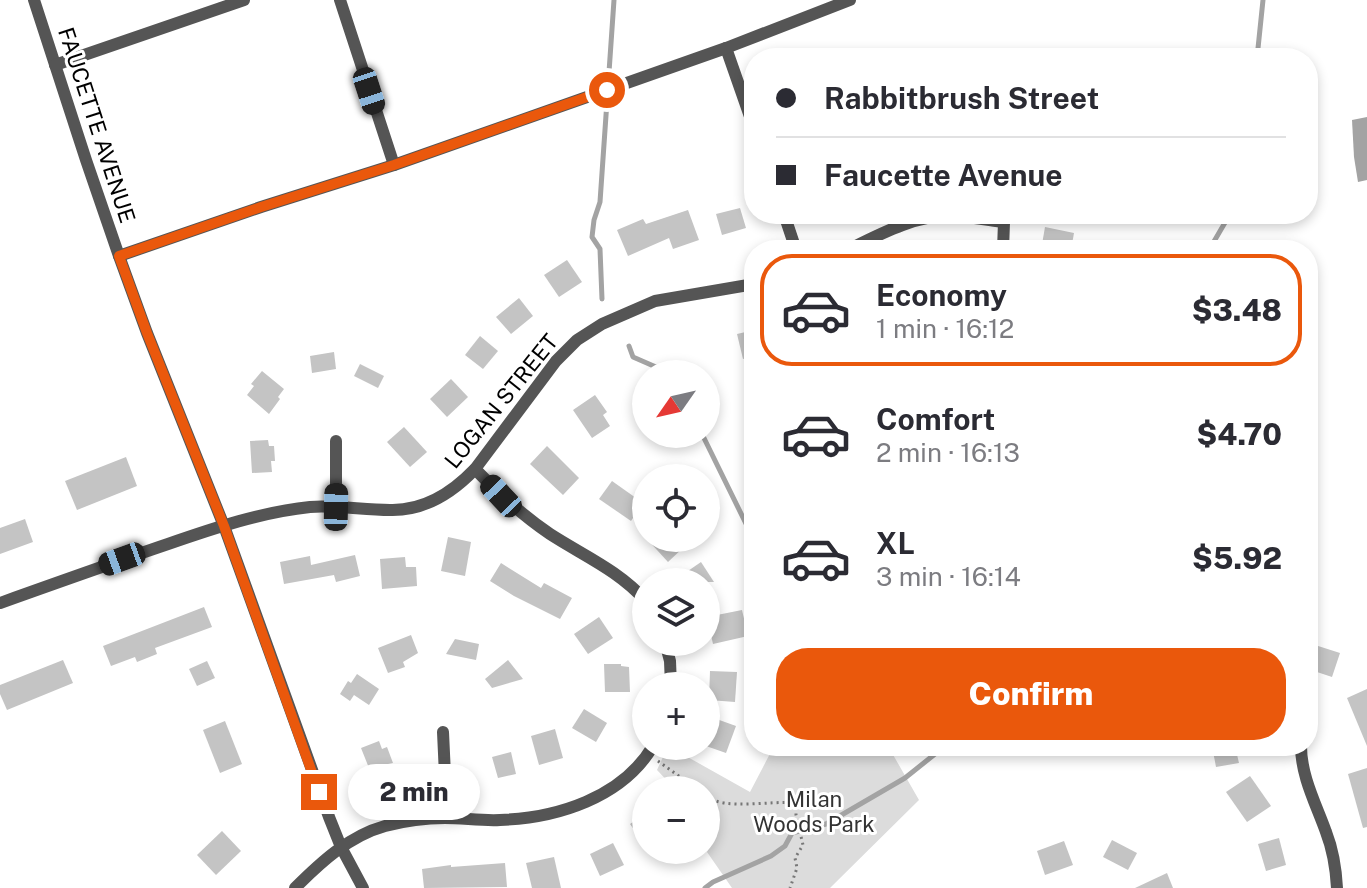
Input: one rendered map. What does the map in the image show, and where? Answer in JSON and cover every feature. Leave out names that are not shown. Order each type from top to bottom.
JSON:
[{"type":"street","name":"FAUCETTE AVENUE","points":[[34,0],[147,333],[224,526],[341,847],[363,888]]},
{"type":"street","points":[[55,65],[244,0]]},
{"type":"street","points":[[340,0],[394,165]]},
{"type":"street","points":[[119,256],[394,165],[726,48],[850,0]]},
{"type":"street","points":[[726,48],[744,99]]},
{"type":"street","points":[[869,240],[911,224]]},
{"type":"street","name":"LOGAN STREET","points":[[0,603],[122,559],[224,526],[276,513],[310,507],[391,511],[446,495],[475,469],[556,361],[577,340],[602,324],[655,301],[744,286]]},
{"type":"street","points":[[336,441],[336,507]]},
{"type":"street","points":[[475,469],[529,519],[618,574],[632,588]]},
{"type":"street","points":[[443,732],[447,818]]},
{"type":"street","points":[[1301,756],[1333,854],[1337,888]]},
{"type":"street","points":[[295,888],[341,847],[384,826],[423,819],[514,819],[550,815],[614,787],[643,760]]},
{"type":"path","points":[[663,760],[682,776]]},
{"type":"path","points":[[720,803],[796,803],[803,845],[795,858],[797,868],[790,888]]},
{"type":"green space","name":"Milan Woods Park","points":[[769,756],[894,756],[919,800],[830,888],[732,888],[715,864],[720,864],[720,776],[663,776],[657,770],[662,760],[693,760],[750,792]]},
{"type":"shaded area","points":[[1367,117],[1367,180],[1358,182],[1352,120]]},
{"type":"building","points":[[740,208],[746,228],[722,235],[716,214]]},
{"type":"building","points":[[688,210],[699,240],[673,249],[669,238],[628,256],[617,230],[643,219],[646,224]]},
{"type":"building","points":[[1045,227],[1074,233],[1073,240],[1043,240]]},
{"type":"building","points":[[567,260],[582,282],[559,297],[544,275]]},
{"type":"building","points":[[519,298],[533,316],[511,334],[496,317]]},
{"type":"building","points":[[744,332],[743,359],[737,334]]},
{"type":"building","points":[[480,336],[498,351],[483,369],[465,355]]},
{"type":"building","points":[[334,352],[336,369],[312,373],[310,356]]},
{"type":"building","points":[[360,364],[384,376],[378,388],[354,376]]},
{"type":"building","points":[[262,371],[284,389],[269,414],[247,395],[254,386],[251,384]]},
{"type":"building","points":[[451,379],[468,397],[447,417],[430,399]]},
{"type":"building","points":[[595,395],[607,412],[603,415],[610,426],[592,438],[573,410]]},
{"type":"building","points":[[404,427],[427,452],[410,467],[387,442]]},
{"type":"building","points":[[268,440],[269,446],[274,446],[272,472],[252,473],[250,441]]},
{"type":"building","points":[[547,446],[579,478],[563,495],[530,464]]},
{"type":"building","points":[[126,457],[137,486],[77,510],[65,481]]},
{"type":"building","points":[[612,481],[632,495],[632,520],[631,521],[599,499]]},
{"type":"building","points":[[25,519],[33,542],[0,554],[0,528]]},
{"type":"building","points":[[448,537],[471,542],[465,576],[441,571]]},
{"type":"building","points":[[659,552],[679,552],[668,562]]},
{"type":"building","points":[[355,555],[360,576],[336,582],[334,575],[284,584],[280,562],[310,556],[311,565]]},
{"type":"building","points":[[405,557],[406,567],[416,567],[417,586],[382,589],[380,559]]},
{"type":"building","points":[[501,563],[541,588],[544,583],[572,598],[560,619],[490,581]]},
{"type":"building","points":[[204,607],[212,627],[155,648],[157,654],[137,662],[135,657],[111,666],[103,646]]},
{"type":"building","points":[[742,610],[744,637],[720,642],[720,614]]},
{"type":"building","points":[[599,617],[613,638],[588,654],[574,634]]},
{"type":"building","points":[[411,635],[418,653],[403,662],[405,667],[388,673],[378,648]]},
{"type":"building","points":[[455,639],[479,644],[476,660],[446,654]]},
{"type":"building","points":[[1318,646],[1340,653],[1332,677],[1318,672]]},
{"type":"building","points":[[63,660],[73,683],[7,710],[0,694],[0,685]]},
{"type":"building","points":[[508,660],[523,679],[492,688],[485,679]]},
{"type":"building","points":[[207,661],[215,678],[197,686],[189,669]]},
{"type":"building","points":[[604,664],[629,667],[630,692],[605,692]]},
{"type":"building","points":[[710,671],[737,672],[735,702],[720,701],[720,672]]},
{"type":"building","points":[[357,674],[379,689],[369,705],[354,695],[350,701],[340,694]]},
{"type":"building","points":[[1367,689],[1367,746],[1347,698]]},
{"type":"building","points":[[584,709],[607,723],[596,742],[572,728]]},
{"type":"building","points":[[720,720],[736,726],[726,753],[720,751]]},
{"type":"building","points":[[225,721],[242,764],[220,773],[203,730]]},
{"type":"building","points":[[555,729],[563,758],[539,765],[531,736]]},
{"type":"building","points":[[379,741],[382,749],[387,747],[393,763],[388,764],[391,771],[373,778],[361,748]]},
{"type":"building","points":[[511,752],[516,774],[498,778],[492,757]]},
{"type":"building","points":[[1214,756],[1237,756],[1239,763],[1216,767]]},
{"type":"building","points":[[1367,768],[1367,827],[1363,828],[1348,774]]},
{"type":"building","points":[[1250,776],[1271,806],[1247,822],[1226,792]]},
{"type":"building","points":[[222,831],[241,851],[216,875],[197,855]]},
{"type":"building","points":[[1279,838],[1286,865],[1266,871],[1258,844]]},
{"type":"building","points":[[1112,840],[1137,853],[1128,870],[1103,857]]},
{"type":"building","points":[[1064,841],[1073,865],[1045,875],[1037,851]]},
{"type":"building","points":[[613,843],[624,865],[600,876],[590,854]]},
{"type":"building","points":[[554,857],[561,888],[532,888],[526,863]]},
{"type":"building","points":[[505,863],[507,887],[424,888],[422,869]]},
{"type":"building","points":[[1167,873],[1173,888],[1135,888]]},
{"type":"waterway","points":[[602,299],[600,249],[592,237],[600,202],[614,0]]},
{"type":"waterway","points":[[1258,48],[1263,0]]},
{"type":"waterway","points":[[1215,240],[1224,224]]},
{"type":"waterway","points":[[629,346],[633,357],[640,360]]},
{"type":"waterway","points":[[709,448],[744,520]]},
{"type":"waterway","points":[[705,888],[771,856],[785,846],[792,833],[826,824],[905,778],[932,756]]},
{"type":"route","points":[[319,792],[224,526],[119,256],[394,165],[607,90]]}]
